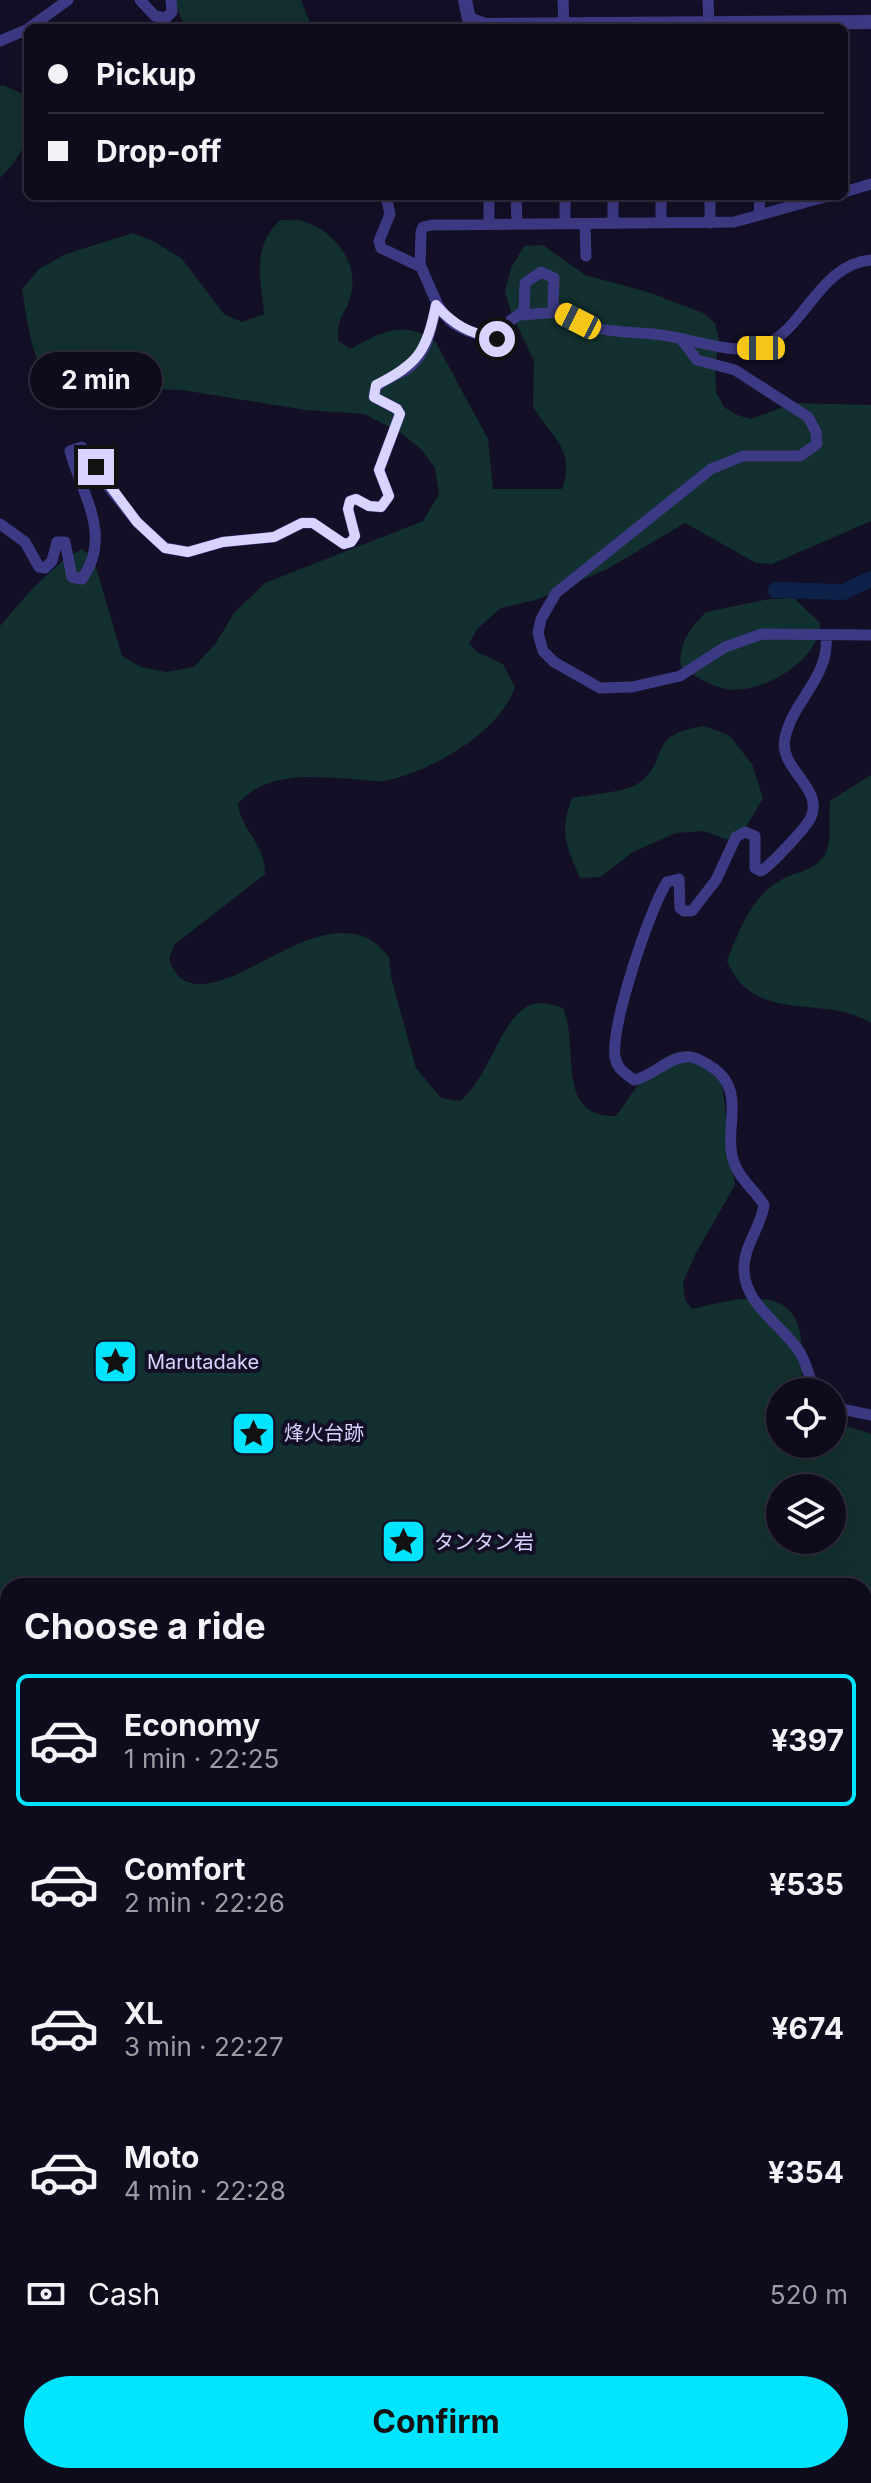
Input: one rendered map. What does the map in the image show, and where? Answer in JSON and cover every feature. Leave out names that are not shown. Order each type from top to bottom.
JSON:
[{"type":"street","points":[[35,24],[68,0]]},
{"type":"street","points":[[140,0],[147,10],[166,18],[172,12],[171,0]]},
{"type":"street","points":[[465,0],[469,19],[482,24]]},
{"type":"street","points":[[563,0],[564,24]]},
{"type":"street","points":[[708,0],[709,24]]},
{"type":"street","points":[[842,24],[871,22]]},
{"type":"street","points":[[0,41],[24,30]]},
{"type":"street","points":[[848,191],[871,184]]},
{"type":"street","points":[[387,200],[390,214],[379,241],[381,248],[420,266]]},
{"type":"street","points":[[489,200],[489,224]]},
{"type":"street","points":[[516,200],[517,224]]},
{"type":"street","points":[[565,200],[565,224]]},
{"type":"street","points":[[613,200],[613,223]]},
{"type":"street","points":[[661,200],[661,223]]},
{"type":"street","points":[[710,200],[710,223]]},
{"type":"street","points":[[759,215],[760,200]]},
{"type":"street","points":[[559,312],[521,315],[511,320],[497,339],[470,334],[451,323],[436,305],[420,266],[423,227],[734,222],[813,200]]},
{"type":"street","points":[[585,224],[586,256]]},
{"type":"street","points":[[521,315],[526,300],[525,283],[541,272],[554,278],[553,305],[559,312],[578,321],[618,333],[666,335],[734,348],[761,348],[793,324],[818,290],[833,277],[853,265],[871,260]]},
{"type":"street","points":[[0,524],[25,542],[39,567],[45,568],[52,561],[57,542],[65,542],[72,577],[82,579],[92,564],[96,527],[70,451],[82,447],[137,522],[165,548],[188,552],[223,542],[274,537],[302,523],[313,523],[344,544],[351,542],[355,536],[348,509],[350,501],[356,499],[369,506],[381,507],[389,496],[379,470],[400,414],[397,409],[374,397],[373,391],[376,385],[398,375],[418,358],[430,335],[436,305]]},
{"type":"street","points":[[681,339],[697,360],[735,370],[808,417],[816,432],[817,444],[800,456],[743,456],[711,469],[556,593],[541,619],[538,633],[543,651],[554,662],[588,683],[600,688],[614,688],[680,676],[725,647],[762,634],[871,635]]},
{"type":"street","points":[[809,1378],[801,1354],[767,1316],[746,1283],[743,1270],[747,1252],[764,1205],[734,1165],[731,1150],[732,1097],[727,1081],[720,1071],[689,1056],[675,1059],[634,1080],[618,1068],[615,1056],[616,1030],[658,896],[667,882],[679,879],[680,908],[692,911],[716,880],[736,837],[745,832],[755,836],[755,868],[761,871],[774,863],[811,817],[808,788],[784,757],[784,740],[826,662],[826,636]]},
{"type":"street","points":[[846,1410],[871,1415]]},
{"type":"green space","points":[[174,0],[301,0],[310,24],[183,24]]},
{"type":"green space","points":[[0,86],[24,94],[24,144],[17,159],[0,178]]},
{"type":"green space","points":[[280,220],[302,221],[316,226],[342,250],[351,271],[351,294],[340,320],[338,341],[350,349],[382,333],[402,329],[423,334],[435,341],[488,439],[493,489],[562,489],[566,476],[560,445],[533,407],[534,361],[505,292],[511,268],[524,246],[543,245],[585,275],[648,292],[703,313],[715,323],[719,339],[716,392],[724,407],[737,415],[751,419],[794,403],[871,405],[871,521],[772,564],[756,563],[685,523],[609,568],[536,600],[501,608],[478,628],[469,643],[477,652],[503,664],[515,687],[495,720],[461,748],[402,776],[380,781],[291,778],[263,785],[250,793],[238,804],[262,854],[265,874],[174,945],[169,959],[181,978],[206,984],[319,937],[342,933],[369,939],[389,957],[391,977],[416,1068],[441,1098],[460,1101],[479,1079],[508,1026],[526,1007],[540,1003],[563,1008],[568,1024],[576,1093],[584,1105],[597,1113],[616,1116],[648,1073],[659,1061],[672,1054],[686,1051],[702,1056],[720,1068],[735,1185],[683,1282],[685,1300],[692,1309],[737,1300],[769,1300],[782,1305],[792,1314],[799,1328],[802,1378],[766,1378],[766,1458],[846,1458],[846,1426],[871,1434],[871,1578],[0,1578],[0,626],[33,588],[67,557],[82,549],[93,557],[122,656],[141,667],[166,672],[194,667],[216,643],[234,613],[265,583],[423,521],[439,494],[435,468],[421,449],[401,433],[364,414],[306,410],[182,390],[144,389],[79,405],[63,395],[42,370],[31,340],[22,289],[39,269],[66,254],[133,233],[182,259],[224,314],[242,322],[264,314],[261,252]]},
{"type":"green space","points":[[794,598],[820,623],[810,650],[786,672],[755,687],[726,689],[708,683],[681,667],[681,651],[686,637],[706,612],[769,599]]},
{"type":"green space","points":[[704,726],[729,735],[752,764],[763,798],[745,829],[728,840],[704,831],[676,833],[633,852],[600,877],[580,878],[565,830],[572,798],[617,791],[639,783],[649,774],[665,742],[685,730]]},
{"type":"green space","points":[[871,775],[871,1023],[852,1014],[790,1005],[754,994],[739,981],[727,961],[747,915],[770,887],[804,871],[824,856],[829,837],[830,801]]},
{"type":"waterway","points":[[776,590],[843,592],[871,579]]},
{"type":"place","name":"Marutadake","points":[[116,1362]]},
{"type":"place","name":"烽火台跡","points":[[253,1433]]},
{"type":"place","name":"タンタン岩","points":[[403,1542]]},
{"type":"route","points":[[96,467],[137,522],[165,548],[188,552],[223,542],[274,537],[302,523],[313,523],[344,544],[351,542],[355,536],[348,509],[350,501],[356,499],[369,506],[381,507],[389,496],[379,470],[400,414],[397,409],[374,397],[376,385],[398,375],[418,358],[430,335],[436,305],[451,323],[470,334],[497,339]]}]
